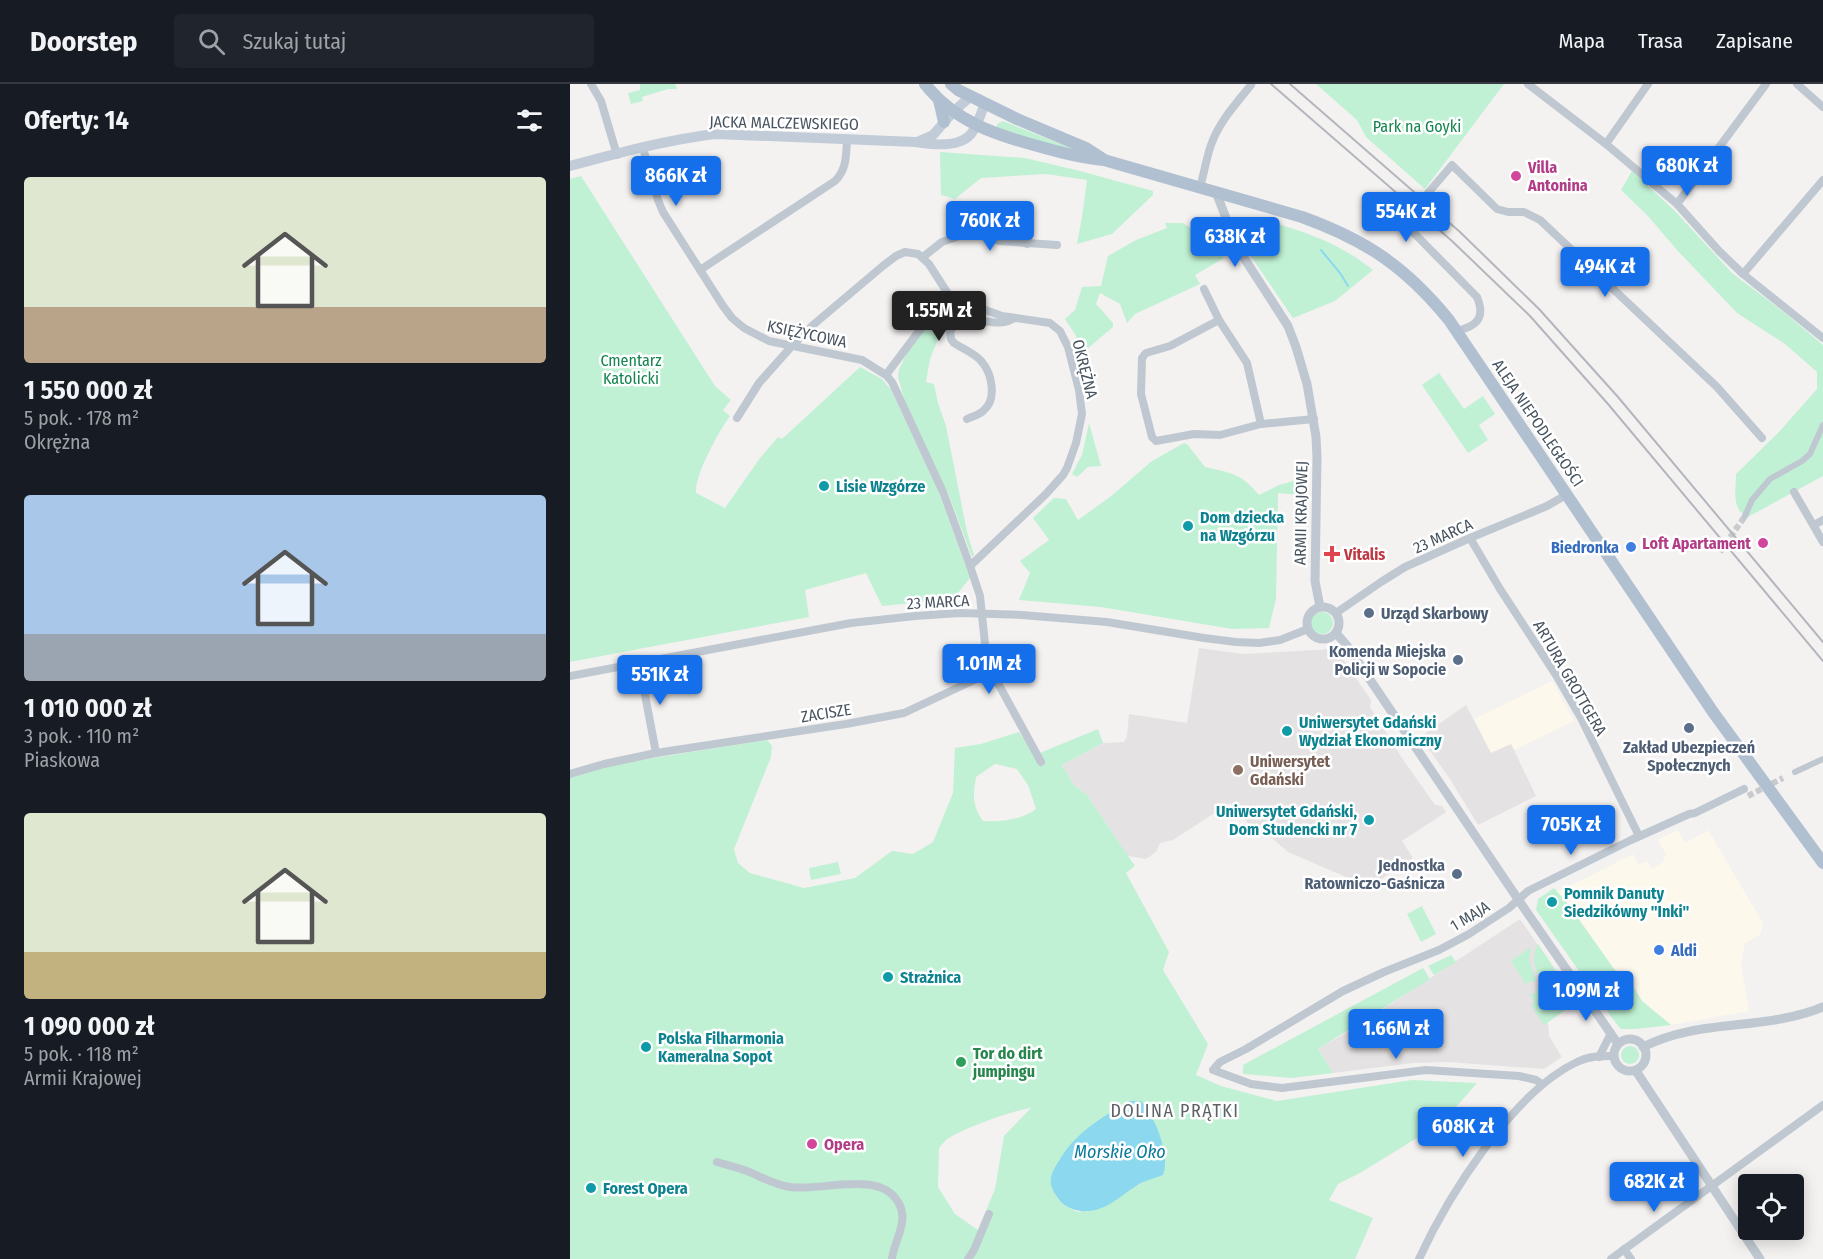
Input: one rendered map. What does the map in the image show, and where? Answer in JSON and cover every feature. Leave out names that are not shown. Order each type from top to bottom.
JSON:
[{"type":"main road","name":"ALEJA NIEPODLEGŁOŚCI","points":[[925,84],[939,100],[990,133],[1084,159],[1104,160],[1329,226],[1382,254],[1404,272],[1425,291],[1456,331],[1713,712],[1823,863]]},
{"type":"main road","name":"ALEJA NIEPODLEGŁOŚCI","points":[[951,84],[1017,119],[1086,148],[1104,160]]},
{"type":"main road","points":[[916,142],[933,135],[971,96]]},
{"type":"main road","points":[[939,100],[944,122]]},
{"type":"main road","name":"JACKA MALCZEWSKIEGO","points":[[570,166],[692,137],[716,134],[916,142],[940,145],[963,141],[970,135],[985,103]]},
{"type":"street","points":[[591,84],[601,101],[617,154]]},
{"type":"street","points":[[1528,84],[1606,144],[1677,204],[1743,274],[1823,338]]},
{"type":"street","points":[[1606,144],[1648,84]]},
{"type":"street","points":[[1677,204],[1766,84]]},
{"type":"street","points":[[1797,84],[1823,107]]},
{"type":"street","points":[[1200,187],[1215,134],[1225,117],[1251,85]]},
{"type":"street","points":[[700,270],[835,182],[846,163],[847,139]]},
{"type":"street","name":"KSIĘŻYCOWA","points":[[644,148],[658,200],[672,228],[723,306],[738,323],[769,342],[862,360],[886,375],[892,382],[943,492],[970,566],[980,596],[985,655],[991,672],[1041,762]]},
{"type":"street","points":[[1428,193],[1452,165],[1497,209],[1531,214],[1548,226],[1717,387],[1762,438]]},
{"type":"street","points":[[1743,274],[1823,180]]},
{"type":"street","name":"ARMII KRAJOWEJ","points":[[1216,192],[1237,247],[1288,326],[1296,346],[1314,419],[1317,458],[1315,580],[1320,607]]},
{"type":"street","points":[[1412,212],[1409,220],[1411,230],[1477,297],[1481,307],[1477,322],[1471,327],[1456,331]]},
{"type":"street","points":[[923,257],[951,238],[1022,216],[1026,218],[1029,227],[1027,244]]},
{"type":"street","points":[[976,232],[999,241],[1057,245]]},
{"type":"street","points":[[737,418],[759,384],[813,325],[896,256],[913,252],[923,257],[950,297],[928,319],[886,375]]},
{"type":"street","points":[[1204,289],[1219,320],[1247,363],[1261,424]]},
{"type":"street","name":"OKRĘŻNA","points":[[950,297],[1002,316],[1050,323],[1060,331],[1068,347],[1082,414],[1076,444],[1063,475],[1022,519],[970,566]]},
{"type":"street","name":"OKRĘŻNA","points":[[967,418],[980,414],[989,405],[990,378],[981,360],[954,343],[950,331],[957,323],[964,320],[1005,323],[1014,318]]},
{"type":"street","points":[[1219,320],[1170,346],[1146,353],[1142,358],[1141,394],[1152,437],[1156,441],[1163,441],[1194,434],[1220,435],[1261,424],[1314,419]]},
{"type":"street","points":[[1745,516],[1752,500],[1770,479],[1802,461],[1810,453],[1823,425]]},
{"type":"street","points":[[1794,492],[1823,542]]},
{"type":"street","name":"23 MARCA","points":[[1336,613],[1405,567],[1547,506],[1566,495]]},
{"type":"street","points":[[1814,525],[1823,520]]},
{"type":"street","name":"ARTURA GROTTGERA","points":[[1470,538],[1581,718],[1639,836]]},
{"type":"street","points":[[1329,608],[1336,613],[1340,625],[1333,637],[1323,640],[1314,637],[1308,629],[1308,618],[1315,609],[1329,608]]},
{"type":"street","name":"23 MARCA","points":[[570,676],[851,623],[915,616],[981,613],[1022,615],[1107,622],[1236,642],[1259,643],[1280,640],[1308,629]]},
{"type":"street","points":[[1336,633],[1350,650],[1618,1044]]},
{"type":"street","points":[[639,663],[656,753]]},
{"type":"street","name":"ZACISZE","points":[[570,774],[656,753],[904,713],[991,672]]},
{"type":"street","points":[[1795,772],[1823,759]]},
{"type":"street","name":"1 MAJA","points":[[1542,1084],[1536,1080],[1519,1076],[1426,1070],[1282,1088],[1251,1084],[1213,1070],[1220,1062],[1343,991],[1366,979],[1439,950],[1469,934],[1509,908],[1528,891],[1639,836],[1695,813],[1744,789]]},
{"type":"street","points":[[1643,1047],[1668,1036],[1783,1018],[1823,1007]]},
{"type":"street","points":[[1599,1057],[1611,1033]]},
{"type":"street","points":[[1631,1039],[1643,1047],[1646,1058],[1641,1068],[1630,1072],[1618,1067],[1613,1056],[1618,1044],[1631,1039]]},
{"type":"street","points":[[1419,1259],[1472,1168],[1522,1103],[1542,1084],[1578,1061],[1613,1056]]},
{"type":"street","points":[[1636,1071],[1760,1259]]},
{"type":"street","points":[[1611,1259],[1823,1105]]},
{"type":"street","points":[[717,1162],[739,1168],[783,1186],[804,1188],[862,1184],[889,1191],[899,1203],[903,1222],[892,1259]]},
{"type":"street","points":[[968,1259],[989,1214]]},
{"type":"street","points":[[1624,1250],[1631,1259]]},
{"type":"shaded area","name":"Uniwersytet Gdański","points":[[1199,648],[1243,654],[1333,649],[1338,652],[1371,700],[1370,707],[1402,758],[1435,805],[1442,806],[1446,812],[1402,841],[1413,858],[1369,887],[1288,852],[1258,826],[1253,829],[1230,803],[1173,840],[1160,843],[1156,852],[1146,859],[1128,856],[1087,795],[1074,785],[1062,765],[1103,743],[1124,742],[1127,736],[1129,714],[1187,723]]},
{"type":"shaded area","points":[[1552,681],[1574,721],[1514,750],[1511,744],[1491,753],[1474,719]]},
{"type":"shaded area","points":[[1466,705],[1491,753],[1511,744],[1536,796],[1478,825],[1448,776],[1420,737]]},
{"type":"shaded area","points":[[1678,830],[1685,843],[1710,830],[1763,923],[1760,935],[1745,943],[1741,964],[1749,1011],[1671,1025],[1642,1001],[1628,978],[1614,969],[1568,904],[1556,891],[1633,854],[1639,864],[1647,861],[1652,869],[1663,862],[1666,854],[1658,840]]},
{"type":"shaded area","points":[[1520,919],[1577,1002],[1548,1022],[1549,1036],[1562,1057],[1544,1069],[1448,1062],[1413,1063],[1333,1073],[1318,1049],[1356,1027]]},
{"type":"green space","points":[[640,84],[675,84],[677,89],[668,89],[642,97],[643,101],[631,104],[628,93],[640,90]]},
{"type":"green space","name":"Park na Goyki","points":[[1316,84],[1504,84],[1425,189],[1366,137],[1357,120]]},
{"type":"green space","points":[[1003,121],[1076,150],[1075,152],[997,129],[997,124]]},
{"type":"green space","points":[[940,152],[1025,158],[1153,191],[1153,195],[1112,234],[1077,244],[1087,180],[1046,174],[981,178],[955,199],[941,195]]},
{"type":"green space","points":[[1632,171],[1675,211],[1732,273],[1823,345],[1823,476],[1748,517],[1739,510],[1737,505],[1736,474],[1778,433],[1817,389],[1817,372],[1785,344],[1737,313],[1621,190]]},
{"type":"green space","name":"Cmentarz Katolicki","points":[[581,176],[715,386],[731,400],[723,410],[730,416],[703,465],[696,485],[696,493],[725,508],[760,458],[778,437],[782,439],[860,367],[882,379],[891,390],[937,488],[970,578],[953,599],[882,606],[866,573],[805,590],[809,617],[570,662],[570,179]]},
{"type":"green space","points":[[1252,217],[1301,231],[1330,243],[1359,259],[1373,270],[1335,301],[1293,318],[1248,252],[1246,241],[1241,237],[1238,226]]},
{"type":"green space","points":[[1165,223],[1183,223],[1193,230],[1201,230],[1224,258],[1195,275],[1200,284],[1135,314],[1127,323],[1120,304],[1100,293],[1096,304],[1113,323],[1113,327],[1081,354],[1076,336],[1065,319],[1075,310],[1082,287],[1101,286],[1108,256],[1136,240],[1167,228]]},
{"type":"green space","points":[[949,305],[974,309],[987,317],[960,317],[938,339],[930,359],[926,382],[934,384],[946,426],[967,532],[974,555],[972,557],[948,493],[907,410],[898,377],[899,369],[910,347],[939,312]]},
{"type":"green space","points":[[1439,373],[1464,409],[1483,396],[1495,414],[1479,425],[1488,440],[1468,453],[1422,385]]},
{"type":"green space","points":[[1089,423],[1101,466],[1088,467],[1077,477],[1072,474],[1082,455]]},
{"type":"green space","points":[[1184,443],[1205,467],[1241,478],[1259,495],[1279,485],[1297,480],[1301,495],[1278,493],[1276,599],[1269,628],[1232,629],[1101,607],[1019,600],[1030,573],[1020,561],[1049,540],[1033,518],[1054,498],[1066,499],[1078,520],[1110,497],[1152,461]]},
{"type":"green space","points":[[1322,612],[1330,615],[1333,623],[1330,631],[1322,634],[1314,631],[1311,623],[1314,615]]},
{"type":"green space","points":[[1098,729],[1103,743],[1062,765],[1074,785],[1087,795],[1135,866],[1126,873],[1169,952],[1163,970],[1208,1044],[1196,1075],[1221,1086],[1277,1101],[1412,1080],[1477,1083],[1457,1106],[1425,1133],[1338,1184],[1329,1200],[1373,1218],[1355,1259],[570,1259],[570,778],[622,763],[767,740],[772,746],[771,757],[734,849],[738,863],[750,873],[804,888],[855,878],[892,851],[913,854],[933,842],[953,793],[955,748],[981,744],[1019,732],[1035,755]],"holes":[[[995,764],[1017,769],[1028,785],[1036,809],[1011,820],[983,821],[974,800],[976,777]],[[1129,1101],[1142,1183],[1079,1212],[1061,1202],[1053,1191],[1051,1181],[1053,1172],[1068,1148],[1092,1126]],[[1031,1108],[1004,1136],[995,1189],[978,1230],[955,1214],[938,1187],[939,1148],[948,1139],[966,1129]]]},
{"type":"green space","points":[[838,862],[841,874],[811,880],[809,868]]},
{"type":"green space","points":[[1554,888],[1614,969],[1628,978],[1642,1001],[1671,1025],[1621,1029],[1594,988],[1584,978],[1536,910],[1538,899]]},
{"type":"green space","points":[[1422,906],[1436,934],[1421,942],[1407,914]]},
{"type":"green space","points":[[1538,944],[1574,998],[1571,1000],[1554,993],[1541,979],[1534,962]]},
{"type":"green space","points":[[1531,947],[1529,959],[1536,980],[1528,981],[1527,986],[1511,961]]},
{"type":"green space","points":[[1451,955],[1456,962],[1434,975],[1428,966]]},
{"type":"green space","points":[[1423,968],[1430,979],[1318,1049],[1333,1073],[1292,1078],[1243,1074],[1243,1065]]},
{"type":"green space","points":[[1540,987],[1558,1001],[1572,1005],[1544,1025],[1531,1005],[1535,1002],[1529,993],[1536,994],[1537,988]]},
{"type":"green space","points":[[1626,1046],[1634,1046],[1639,1051],[1637,1062],[1626,1064],[1621,1059],[1621,1051]]},
{"type":"water","name":"Morskie Oko","points":[[1129,1101],[1141,1101],[1156,1126],[1165,1158],[1163,1175],[1141,1183],[1097,1210],[1080,1211],[1067,1207],[1060,1201],[1051,1186],[1051,1176],[1055,1166],[1076,1138]]},
{"type":"waterway","points":[[1321,250],[1348,286]]},
{"type":"tunnel","points":[[1412,212],[1428,193]]},
{"type":"tunnel","points":[[1720,552],[1745,516]]},
{"type":"tunnel","points":[[1748,796],[1783,778]]},
{"type":"railway","points":[[1271,84],[1452,241],[1530,316],[1608,404],[1823,661]]},
{"type":"railway","points":[[1290,84],[1460,232],[1539,309],[1618,397],[1823,642]]},
{"type":"place","name":"Villa Antonina","points":[[1516,176]]},
{"type":"place","name":"Lisie Wzgórze","points":[[824,486]]},
{"type":"place","name":"Dom dziecka na Wzgórzu","points":[[1188,526]]},
{"type":"place","name":"Loft Apartament","points":[[1763,543]]},
{"type":"place","name":"Biedronka","points":[[1631,547]]},
{"type":"place","name":"Vitalis","points":[[1332,554]]},
{"type":"place","name":"Urząd Skarbowy","points":[[1369,613]]},
{"type":"place","name":"Komenda Miejska Policji w Sopocie","points":[[1458,660]]},
{"type":"place","name":"Zakład Ubezpieczeń Społecznych","points":[[1689,728]]},
{"type":"place","name":"Uniwersytet Gdański Wydział Ekonomiczny","points":[[1287,731]]},
{"type":"place","name":"Uniwersytet Gdański","points":[[1238,770]]},
{"type":"place","name":"Uniwersytet Gdański, Dom Studencki nr 7","points":[[1369,820]]},
{"type":"place","name":"Jednostka Ratowniczo-Gaśnicza","points":[[1457,874]]},
{"type":"place","name":"Pomnik Danuty Siedzikówny \"Inki\"","points":[[1552,902]]},
{"type":"place","name":"Aldi","points":[[1659,950]]},
{"type":"place","name":"Strażnica","points":[[888,977]]},
{"type":"place","name":"Polska Filharmonia Kameralna Sopot","points":[[646,1047]]},
{"type":"place","name":"Tor do dirt jumpingu","points":[[961,1062]]},
{"type":"place","name":"Opera","points":[[812,1144]]},
{"type":"place","name":"Forest Opera","points":[[591,1188]]},
{"type":"district","name":"DOLINA PRĄTKI","points":[[1175,1111]]}]
